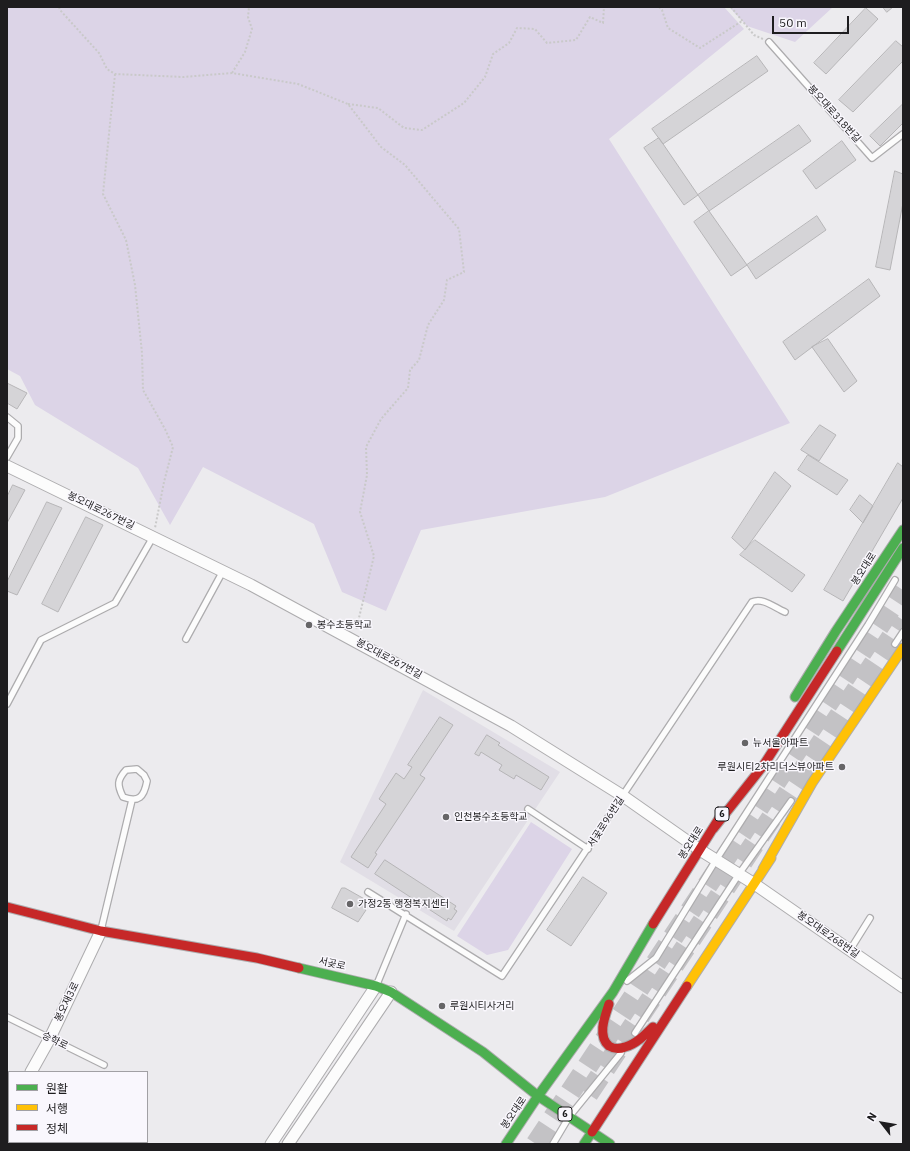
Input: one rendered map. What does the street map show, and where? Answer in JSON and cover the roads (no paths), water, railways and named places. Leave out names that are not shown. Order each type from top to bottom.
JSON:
[{"type":"main road","name":"봉오대로","points":[[789,707],[836,631],[903,530]]},
{"type":"main road","points":[[713,829],[763,766],[903,548]]},
{"type":"main road","points":[[763,869],[812,783],[903,648]]},
{"type":"main road","name":"봉오대로","points":[[506,1144],[538,1096],[613,992],[661,910],[755,761]]},
{"type":"main road","points":[[584,1144],[666,1015],[753,883],[813,799]]},
{"type":"main road","name":"서곶로","points":[[7,908],[101,931],[257,958],[376,986],[391,992],[483,1052],[538,1096],[610,1144]]},
{"type":"main road","points":[[613,992],[603,1024],[603,1036],[608,1045],[614,1049],[625,1048],[642,1037],[666,1015]]},
{"type":"street","name":"봉오대로267번길","points":[[7,466],[223,571],[511,726],[623,796],[700,850],[753,883]]},
{"type":"street","name":"봉오대로268번길","points":[[753,883],[903,987]]},
{"type":"street","name":"봉오재3로","points":[[32,1071],[50,1038],[101,931]]},
{"type":"street","points":[[271,1144],[376,986]]},
{"type":"street","points":[[288,1144],[391,992]]},
{"type":"lane","name":"봉오대로318번길","points":[[769,42],[872,158],[903,134]]},
{"type":"lane","points":[[7,417],[18,426],[18,438],[7,457]]},
{"type":"lane","points":[[7,704],[41,640],[115,603],[154,537]]},
{"type":"lane","points":[[186,639],[223,571]]},
{"type":"lane","points":[[613,992],[656,958],[716,860],[868,625],[899,573]]},
{"type":"lane","name":"서곷로96번길","points":[[368,892],[406,914],[502,976],[752,602],[761,600],[785,612]]},
{"type":"lane","points":[[890,652],[903,632]]},
{"type":"lane","points":[[137,769],[144,775],[147,781],[145,790],[139,798],[132,800],[123,797],[119,785],[119,778],[126,770],[137,769]]},
{"type":"lane","points":[[553,1144],[570,1117],[625,1048],[739,874],[793,797]]},
{"type":"lane","points":[[101,931],[132,800]]},
{"type":"lane","points":[[528,809],[588,849]]},
{"type":"lane","points":[[376,986],[406,914]]},
{"type":"lane","points":[[850,950],[870,918]]},
{"type":"lane","name":"승학로","points":[[7,1018],[104,1065]]},
{"type":"tunnel","points":[[536,1144],[903,590]]},
{"type":"tunnel","points":[[588,1094],[903,620]]},
{"type":"place","name":"봉수초등학교","points":[[309,625]]},
{"type":"place","name":"뉴서울아파트","points":[[745,743]]},
{"type":"place","name":"루원시티2차리더스뷰아파트","points":[[842,767]]},
{"type":"place","name":"인천봉수초등학교","points":[[446,817]]},
{"type":"place","name":"가정2동 행정복지센터","points":[[350,904]]},
{"type":"place","name":"루원시티사거리","points":[[442,1006]]}]
